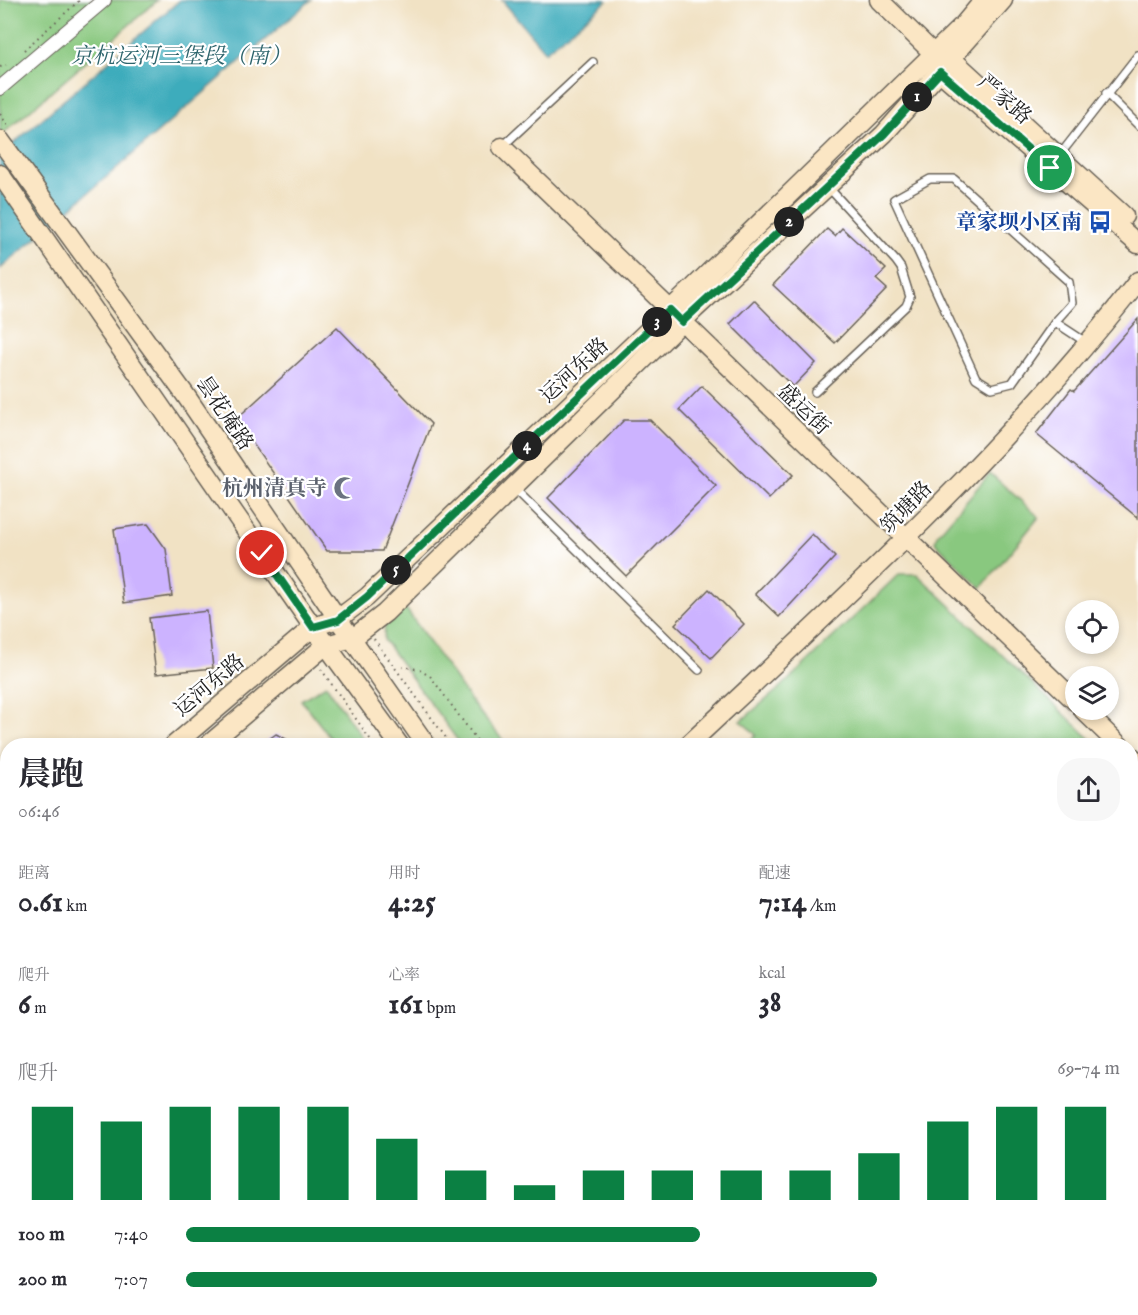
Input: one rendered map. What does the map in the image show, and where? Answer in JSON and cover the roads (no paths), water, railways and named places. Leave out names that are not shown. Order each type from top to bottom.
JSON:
[{"type":"main road","name":"严家路","points":[[879,0],[1138,244]]},
{"type":"main road","name":"运河东路","points":[[216,738],[326,645],[353,638],[385,613],[513,487],[984,0]]},
{"type":"main road","name":"运河东路","points":[[182,738],[313,627],[338,620],[367,597],[676,316],[827,187],[884,134],[1003,0]]},
{"type":"main road","name":"严家路","points":[[946,65],[1059,156],[1138,229]]},
{"type":"main road","name":"昙花庵路","points":[[0,140],[184,393],[338,620],[353,638],[422,738]]},
{"type":"main road","name":"盛运街","points":[[502,147],[1065,691]]},
{"type":"main road","points":[[0,174],[313,627],[394,738]]},
{"type":"main road","name":"筑塘路","points":[[696,738],[907,539],[1089,344],[1138,281]]},
{"type":"main road","points":[[1093,720],[1112,738]]},
{"type":"street","points":[[0,88],[104,0]]},
{"type":"lane","points":[[1059,156],[1138,55]]},
{"type":"lane","points":[[502,147],[593,62]]},
{"type":"lane","points":[[1106,93],[1138,125]]},
{"type":"lane","points":[[930,179],[954,180],[1069,282],[1072,303],[1055,322],[1012,384],[992,388],[976,378],[894,199],[930,179]]},
{"type":"lane","points":[[815,392],[906,306],[910,297],[901,268],[827,187]]},
{"type":"lane","points":[[1055,322],[1089,344]]},
{"type":"lane","points":[[513,487],[699,670]]},
{"type":"water","name":"京杭运河三堡段（南）","points":[[180,0],[311,0],[0,269],[0,155]]},
{"type":"water","points":[[502,0],[606,0],[607,1],[545,52]]},
{"type":"place","name":"章家坝小区南","points":[[1100,222]]},
{"type":"place","name":"杭州清真寺","points":[[345,488]]}]
